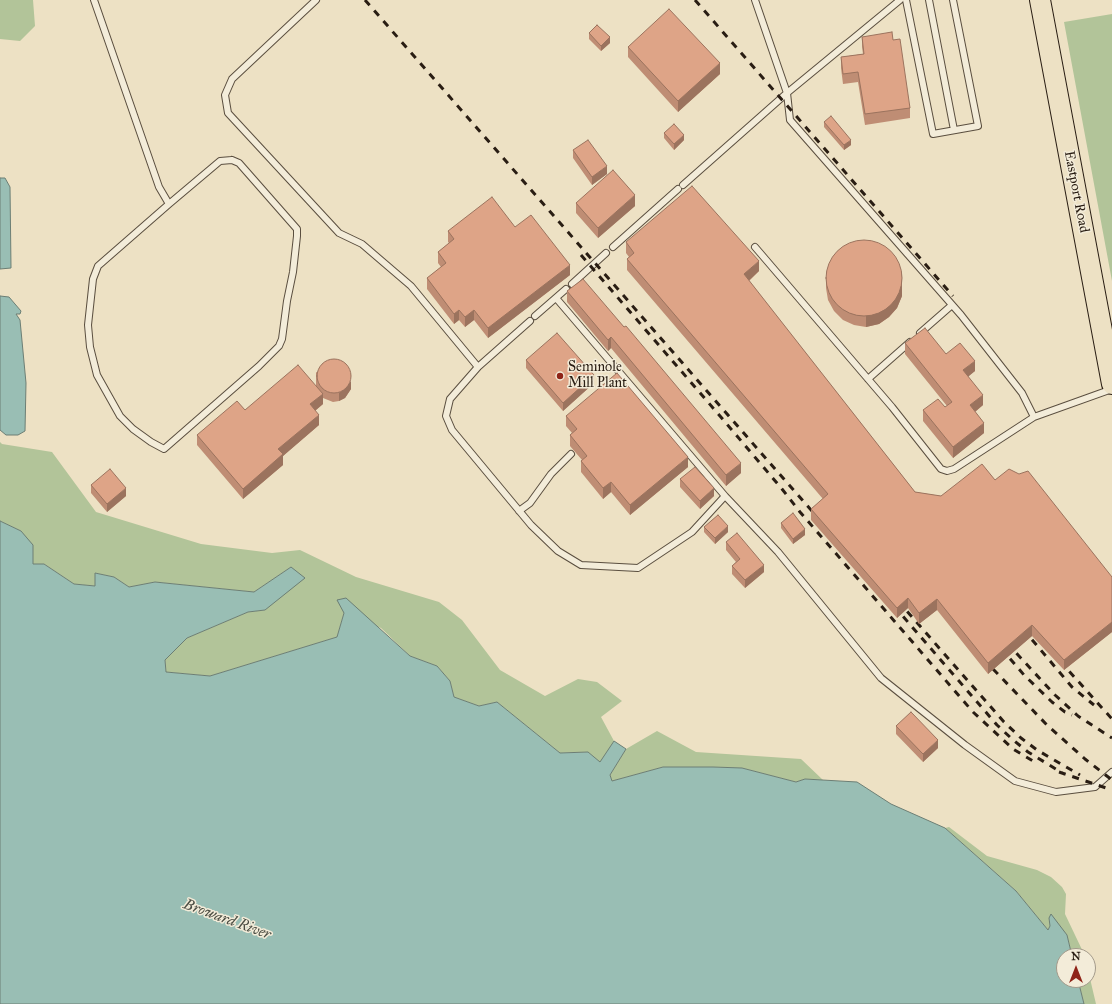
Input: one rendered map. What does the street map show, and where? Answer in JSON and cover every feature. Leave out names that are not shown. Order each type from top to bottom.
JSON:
[{"type":"main road","name":"Eastport Road","points":[[1040,0],[1112,384]]},
{"type":"lane","points":[[94,0],[159,187],[169,204]]},
{"type":"lane","points":[[316,0],[232,79],[225,95],[228,113],[339,233],[362,244],[411,286],[478,367]]},
{"type":"lane","points":[[754,0],[787,93],[790,120],[952,305],[1022,392],[1034,417]]},
{"type":"lane","points":[[683,185],[787,93],[900,0]]},
{"type":"lane","points":[[906,0],[934,134],[978,126],[952,0]]},
{"type":"lane","points":[[930,0],[954,130]]},
{"type":"lane","points":[[232,160],[239,162],[291,221],[297,229],[297,236],[282,339],[279,346],[259,366],[164,449],[133,430],[120,416],[97,375],[90,347],[88,325],[94,279],[98,266],[169,204],[220,161],[232,160]]},
{"type":"lane","points":[[613,247],[678,190]]},
{"type":"lane","points":[[755,247],[868,379],[941,470],[946,472],[954,470],[1034,417],[1112,389]]},
{"type":"lane","points":[[572,284],[606,253]]},
{"type":"lane","points":[[535,316],[566,289]]},
{"type":"lane","points":[[556,298],[726,496],[778,552],[881,678],[1015,781],[1056,792],[1095,787],[1112,772]]},
{"type":"lane","points":[[868,379],[952,305]]},
{"type":"lane","points":[[530,321],[478,367],[450,399],[446,416],[452,430],[519,511],[558,551],[581,565],[638,568],[692,532],[726,496]]},
{"type":"lane","points":[[519,511],[530,503],[551,474],[571,454]]},
{"type":"green space","points":[[0,0],[33,0],[35,26],[20,41],[0,39]]},
{"type":"green space","points":[[1112,14],[1112,281],[1064,22]]},
{"type":"green space","points":[[0,442],[2,444],[52,452],[96,512],[201,544],[272,553],[300,550],[356,577],[439,602],[462,620],[500,670],[545,696],[578,679],[597,682],[622,701],[601,717],[614,741],[600,763],[588,752],[560,753],[497,702],[479,706],[454,697],[450,681],[437,666],[410,656],[381,628],[344,613],[337,637],[210,676],[166,672],[165,660],[187,638],[248,612],[265,610],[291,567],[254,592],[155,582],[129,587],[114,577],[95,573],[95,586],[74,584],[44,564],[33,564],[21,531],[0,521]]},
{"type":"green space","points":[[657,731],[696,752],[801,759],[823,780],[805,779],[796,782],[742,768],[663,767],[612,781],[610,775],[626,749]]},
{"type":"green space","points":[[949,827],[987,856],[1037,870],[1051,877],[1062,887],[1066,894],[1065,914],[1081,948],[1070,948],[1067,935],[1049,918],[1050,926],[1048,930],[1016,891],[945,828]]},
{"type":"green space","points":[[1080,988],[1092,988],[1096,1004],[1084,1004]]},
{"type":"water","points":[[0,178],[5,178],[10,187],[11,268],[0,269]]},
{"type":"water","points":[[0,296],[9,297],[21,311],[20,314],[16,314],[20,320],[26,383],[25,431],[18,435],[6,435],[0,430]]},
{"type":"water","name":"Broward River","points":[[0,521],[21,531],[33,545],[33,564],[44,564],[74,584],[95,586],[95,573],[114,577],[129,587],[155,582],[254,592],[291,567],[305,578],[265,610],[248,612],[187,638],[165,660],[166,672],[210,676],[337,637],[344,613],[337,600],[346,598],[410,656],[437,666],[450,681],[454,697],[479,706],[497,702],[560,753],[588,752],[600,762],[614,741],[626,749],[610,775],[612,781],[663,767],[713,767],[742,768],[796,782],[805,779],[857,782],[891,804],[945,828],[1016,891],[1048,930],[1050,926],[1049,918],[1051,914],[1067,935],[1070,948],[1056,948],[1056,988],[1080,988],[1084,1004],[0,1004]]},
{"type":"building","points":[[669,9],[720,63],[678,101],[628,47]]},
{"type":"building","points":[[597,25],[610,37],[601,46],[589,33]]},
{"type":"building","points":[[892,32],[893,40],[900,39],[910,108],[865,114],[858,72],[843,74],[841,57],[864,54],[862,37]]},
{"type":"building","points":[[831,116],[851,140],[844,145],[824,122]]},
{"type":"building","points":[[674,124],[684,135],[674,144],[664,133]]},
{"type":"building","points":[[588,140],[607,166],[592,177],[573,150]]},
{"type":"building","points":[[613,170],[635,195],[598,228],[576,203]]},
{"type":"building","points":[[692,186],[759,261],[744,274],[915,492],[941,496],[982,464],[995,480],[1009,469],[1019,474],[1028,471],[1112,577],[1112,622],[1064,660],[1032,625],[988,663],[937,599],[919,613],[908,598],[897,608],[811,509],[828,494],[627,259],[634,253],[626,242]]},
{"type":"building","points":[[492,197],[515,227],[531,215],[570,265],[488,328],[474,310],[465,317],[459,310],[454,314],[427,278],[446,263],[438,252],[454,239],[448,231]]},
{"type":"building","points":[[864,240],[878,243],[891,251],[899,264],[902,278],[899,292],[891,305],[878,313],[864,316],[850,313],[837,305],[829,292],[826,278],[829,264],[837,251],[850,243]]},
{"type":"building","points":[[583,279],[624,327],[626,326],[741,463],[726,475],[611,337],[608,340],[567,291]]},
{"type":"building","points":[[925,328],[946,354],[960,343],[975,361],[963,370],[983,395],[970,405],[984,423],[953,447],[923,410],[938,399],[945,407],[952,402],[905,343]]},
{"type":"building","name":"Seminole Mill Plant","points":[[557,333],[594,375],[563,403],[526,360]]},
{"type":"building","points":[[337,359],[344,361],[349,366],[351,376],[349,386],[344,391],[331,393],[324,391],[319,386],[317,373],[319,366],[324,361]]},
{"type":"building","points":[[298,365],[323,394],[310,404],[319,415],[278,449],[283,454],[243,489],[197,435],[237,401],[245,410]]},
{"type":"building","points":[[617,373],[688,457],[630,505],[611,482],[603,488],[581,461],[587,456],[570,435],[577,429],[566,416]]},
{"type":"building","points":[[695,467],[714,488],[700,501],[680,479]]},
{"type":"building","points":[[110,469],[126,488],[107,504],[91,485]]},
{"type":"building","points":[[793,513],[805,529],[793,539],[781,523]]},
{"type":"building","points":[[718,515],[728,526],[715,538],[704,527]]},
{"type":"building","points":[[737,533],[764,565],[745,580],[732,566],[740,559],[726,542]]},
{"type":"building","points":[[911,712],[938,740],[923,754],[896,726]]},
{"type":"railway","points":[[365,0],[818,518]]},
{"type":"railway","points":[[695,0],[953,296]]},
{"type":"railway","points":[[581,255],[973,712],[1013,749],[1033,761]]},
{"type":"railway","points":[[898,601],[1004,722],[1021,738],[1037,750],[1080,775]]},
{"type":"railway","points":[[894,606],[997,725],[1028,752],[1064,774]]},
{"type":"railway","points":[[1023,629],[1072,687],[1094,705]]},
{"type":"railway","points":[[1007,643],[1055,695],[1078,716],[1112,738]]},
{"type":"railway","points":[[1001,648],[1024,675],[1052,702],[1065,712],[1072,715]]},
{"type":"railway","points":[[1060,661],[1112,719]]},
{"type":"railway","points":[[993,669],[1047,725],[1085,759],[1112,780]]},
{"type":"railway","points":[[1059,772],[1112,790]]},
{"type":"place","name":"Seminole Mill Plant","points":[[560,376]]}]
